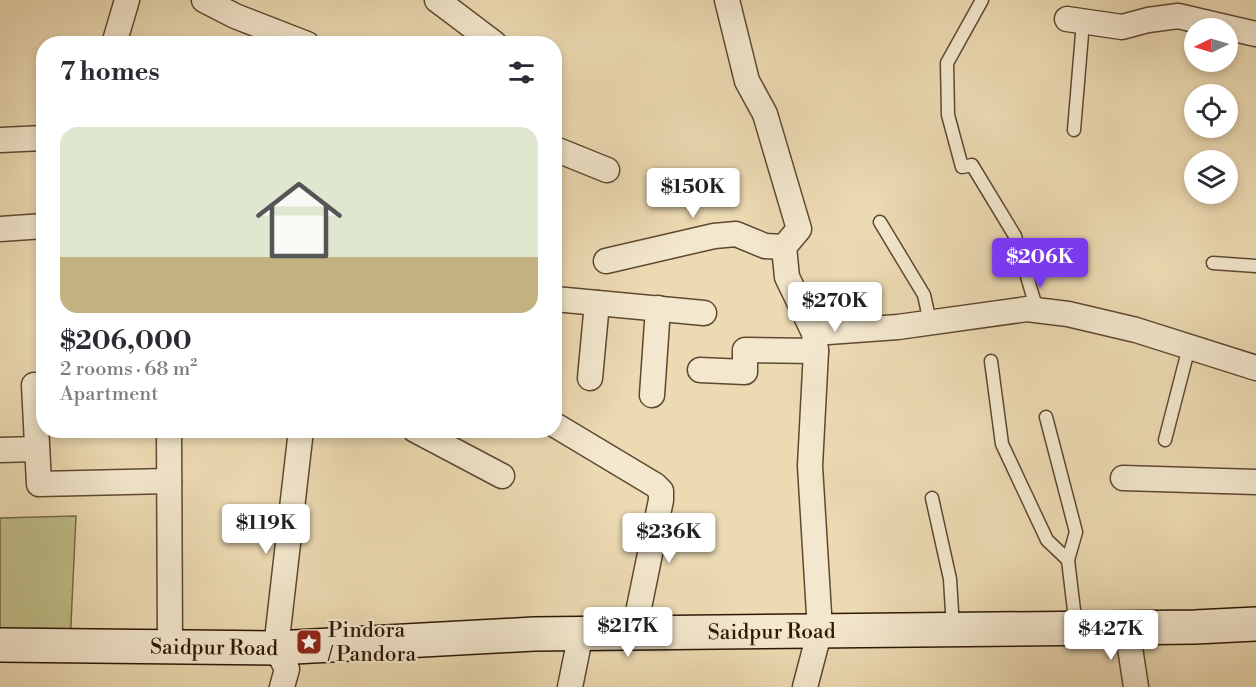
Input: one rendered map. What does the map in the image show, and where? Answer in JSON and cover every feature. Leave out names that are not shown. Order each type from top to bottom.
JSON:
[{"type":"main road","name":"Saidpur Road","points":[[0,645],[276,648],[534,634],[1127,628],[1256,624]]},
{"type":"street","points":[[204,0],[235,16],[286,36]]},
{"type":"street","points":[[436,0],[485,36]]},
{"type":"street","points":[[727,0],[747,81],[765,114],[799,229],[784,247],[787,277],[815,342],[810,466],[820,630],[805,687]]},
{"type":"street","points":[[115,36],[120,3]]},
{"type":"street","points":[[1075,20],[1122,27],[1178,16],[1256,34]]},
{"type":"street","points":[[0,140],[36,138]]},
{"type":"street","points":[[562,151],[607,170]]},
{"type":"street","points":[[0,229],[36,227]]},
{"type":"street","points":[[606,261],[714,236],[736,234],[765,246],[784,247]]},
{"type":"street","points":[[562,300],[704,313]]},
{"type":"street","points":[[590,378],[597,303]]},
{"type":"street","points":[[652,394],[658,308]]},
{"type":"street","points":[[700,370],[745,372],[744,350],[815,342],[1016,310],[1068,314],[1136,330],[1256,368]]},
{"type":"street","points":[[36,385],[34,385],[36,428]]},
{"type":"street","points":[[562,429],[655,485],[661,491],[634,632]]},
{"type":"street","points":[[36,438],[39,484],[169,481]]},
{"type":"street","points":[[169,438],[170,646]]},
{"type":"street","points":[[282,687],[287,669],[276,648],[300,438]]},
{"type":"street","points":[[430,438],[502,476]]},
{"type":"street","points":[[0,450],[37,449]]},
{"type":"street","points":[[1124,478],[1256,482]]},
{"type":"street","points":[[1127,628],[1136,687]]},
{"type":"street","points":[[570,687],[581,633]]},
{"type":"lane","points":[[982,0],[947,63],[948,115],[962,167],[972,165],[1015,236],[1037,310]]},
{"type":"lane","points":[[1074,130],[1075,20]]},
{"type":"lane","points":[[880,222],[924,295],[930,322]]},
{"type":"lane","points":[[1214,263],[1256,266]]},
{"type":"lane","points":[[1165,440],[1189,347]]},
{"type":"lane","points":[[991,361],[1002,444],[1047,540],[1068,560]]},
{"type":"lane","points":[[1046,417],[1076,532],[1068,560],[1076,628]]},
{"type":"lane","points":[[932,498],[950,579],[953,629]]},
{"type":"shaded area","points":[[76,516],[70,645],[0,646],[0,518]]},
{"type":"place","name":"Pindora / Pandora","points":[[309,642]]}]
